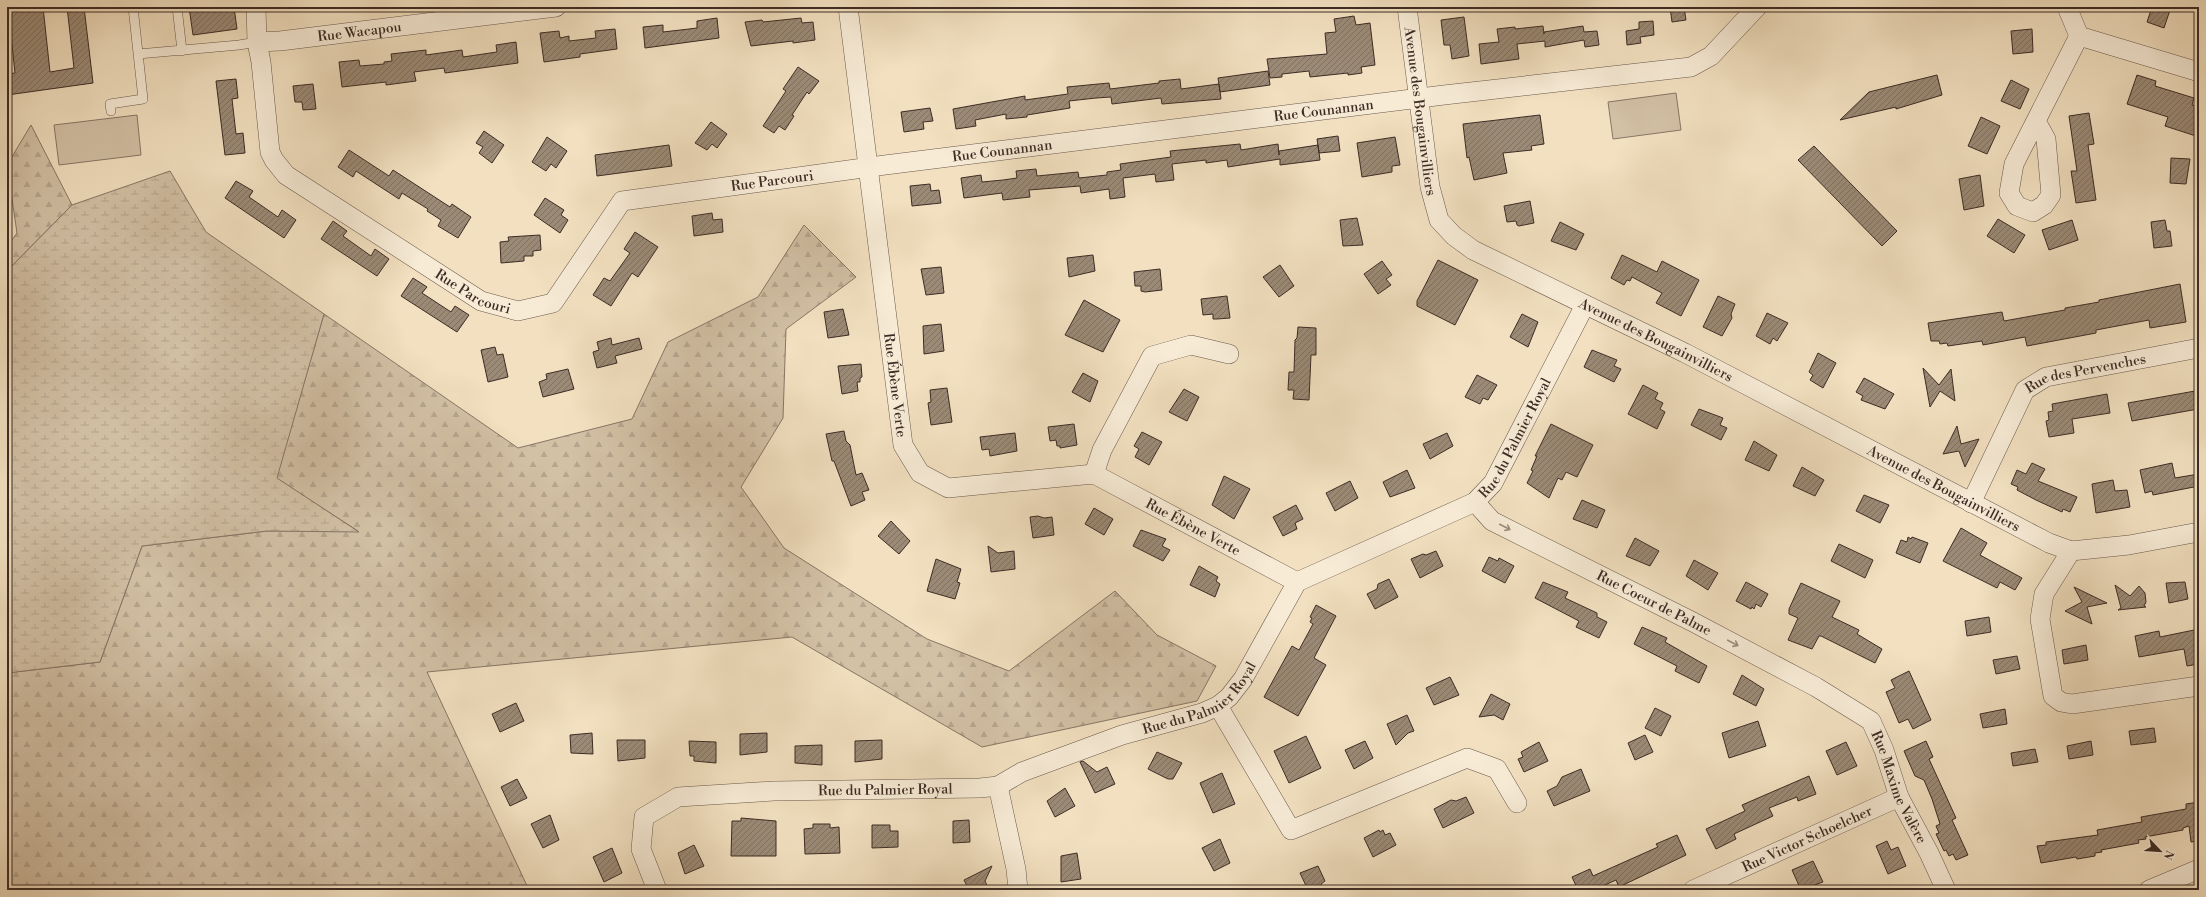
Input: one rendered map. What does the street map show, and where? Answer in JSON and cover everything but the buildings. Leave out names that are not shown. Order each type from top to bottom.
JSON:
[{"type":"street","name":"Rue Parcouri","points":[[256,7],[257,42],[261,62],[270,152],[274,160],[286,175],[480,301],[518,311],[553,303],[622,201],[867,168]]},
{"type":"street","name":"Rue Wacapou","points":[[257,42],[280,41],[556,7]]},
{"type":"street","name":"Rue Ébène Verte","points":[[848,7],[867,168],[903,445],[920,473],[948,488],[1094,474],[1297,582]]},
{"type":"street","name":"Avenue des Bougainvilliers","points":[[1406,7],[1430,187],[1439,220],[1454,236],[1473,250],[1685,353],[1971,503],[2049,543],[2071,551]]},
{"type":"street","name":"Rue Counannan","points":[[867,168],[1419,99],[1691,67],[1711,56],[1757,7]]},
{"type":"street","points":[[2036,121],[2079,36],[2067,7]]},
{"type":"street","points":[[2079,36],[2199,72]]},
{"type":"street","name":"Rue du Palmier Royal","points":[[657,890],[641,849],[644,817],[678,797],[774,791],[980,788],[998,786],[1022,772],[1122,734],[1202,713],[1218,706],[1229,697],[1243,679],[1297,582],[1475,502],[1493,483],[1585,305]]},
{"type":"street","points":[[1094,474],[1102,450],[1152,356],[1191,345],[1228,354]]},
{"type":"street","name":"Rue des Pervenches","points":[[1971,503],[2025,390],[2046,377],[2199,348]]},
{"type":"street","name":"Rue Coeur de Palme","points":[[1475,502],[1492,521],[1693,622],[1837,698]]},
{"type":"street","points":[[2199,532],[2129,545],[2071,551],[2044,594],[2040,619],[2053,696],[2062,702],[2072,704],[2199,686]]},
{"type":"street","name":"Rue Maxime Valère","points":[[1837,698],[1871,721],[1884,750],[1899,797],[1929,853],[1946,890]]},
{"type":"street","points":[[1218,706],[1291,830],[1467,758],[1497,769],[1517,803]]},
{"type":"street","points":[[998,786],[1016,869],[1018,890]]},
{"type":"street","name":"Rue Victor Schoelcher","points":[[1693,890],[1899,797]]},
{"type":"street","points":[[2149,890],[2199,868]]},
{"type":"lane","points":[[111,111],[110,104],[143,100],[133,7]]},
{"type":"lane","points":[[176,7],[182,50]]},
{"type":"lane","points":[[138,54],[257,42]]},
{"type":"green space","points":[[1676,93],[1681,130],[1613,139],[1608,102]]},
{"type":"green space","points":[[137,115],[141,155],[59,165],[54,125]]},
{"type":"green space","points":[[31,125],[72,205],[7,271],[7,247],[17,233],[7,165]]},
{"type":"green space","points":[[170,171],[206,232],[324,314],[277,478],[359,532],[267,531],[142,546],[100,662],[7,673],[7,271],[72,205]]},
{"type":"green space","points":[[804,225],[856,277],[786,329],[783,418],[741,487],[784,548],[927,639],[1009,671],[1115,591],[1157,635],[1216,666],[1197,701],[982,747],[792,637],[427,672],[529,890],[7,890],[7,673],[100,662],[142,546],[267,531],[358,531],[276,478],[324,314],[518,448],[632,419],[668,342],[758,297]]}]
